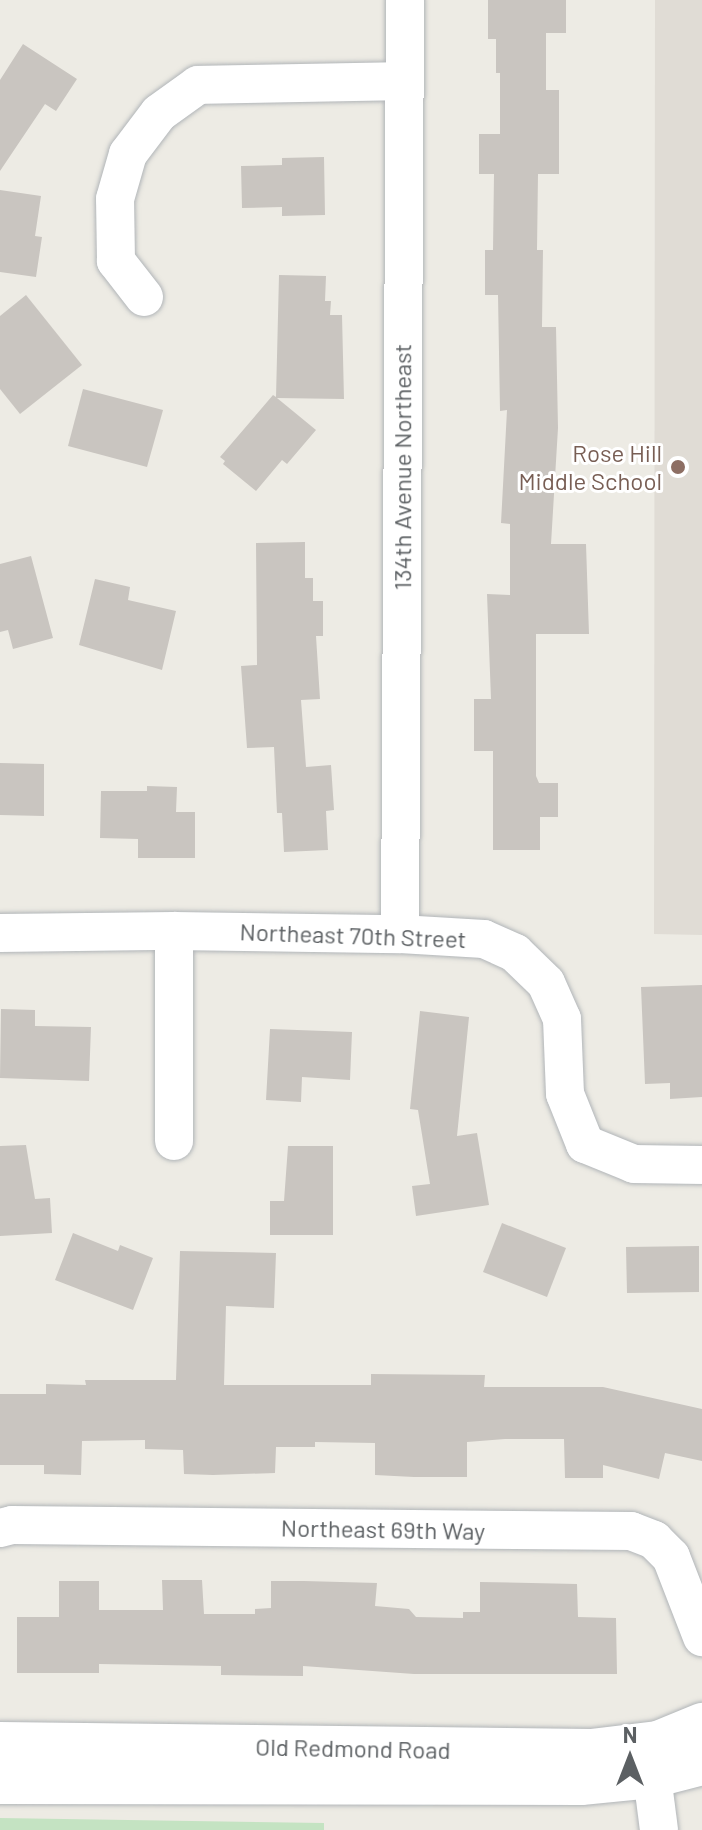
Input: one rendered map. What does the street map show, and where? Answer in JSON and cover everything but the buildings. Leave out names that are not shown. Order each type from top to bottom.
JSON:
[{"type":"main road","name":"Old Redmond Road","points":[[0,1744],[591,1751],[658,1743],[702,1725]]},
{"type":"main road","name":"Old Redmond Road","points":[[0,1782],[581,1783],[652,1776],[702,1763]]},
{"type":"street","name":"134th Avenue Northeast","points":[[400,934],[405,0]]},
{"type":"street","points":[[144,297],[116,261],[115,199],[128,154],[159,113],[198,85],[403,81]]},
{"type":"street","points":[[174,931],[174,1141]]},
{"type":"street","name":"Northeast 70th Street","points":[[0,933],[174,931],[400,934],[484,939],[515,953],[546,983],[562,1019],[565,1094],[585,1144],[634,1164],[702,1165]]},
{"type":"street","name":"Northeast 69th Way","points":[[0,1528],[12,1525],[631,1531],[654,1540],[671,1557],[702,1637]]},
{"type":"street","points":[[652,1776],[659,1830]]},
{"type":"shaded area","name":"Rose Hill Middle School","points":[[655,0],[702,0],[702,935],[654,934]]},
{"type":"green space","points":[[0,1818],[324,1823],[324,1830],[0,1830]]},
{"type":"place","name":"Rose Hill Middle School","points":[[678,467]]}]
